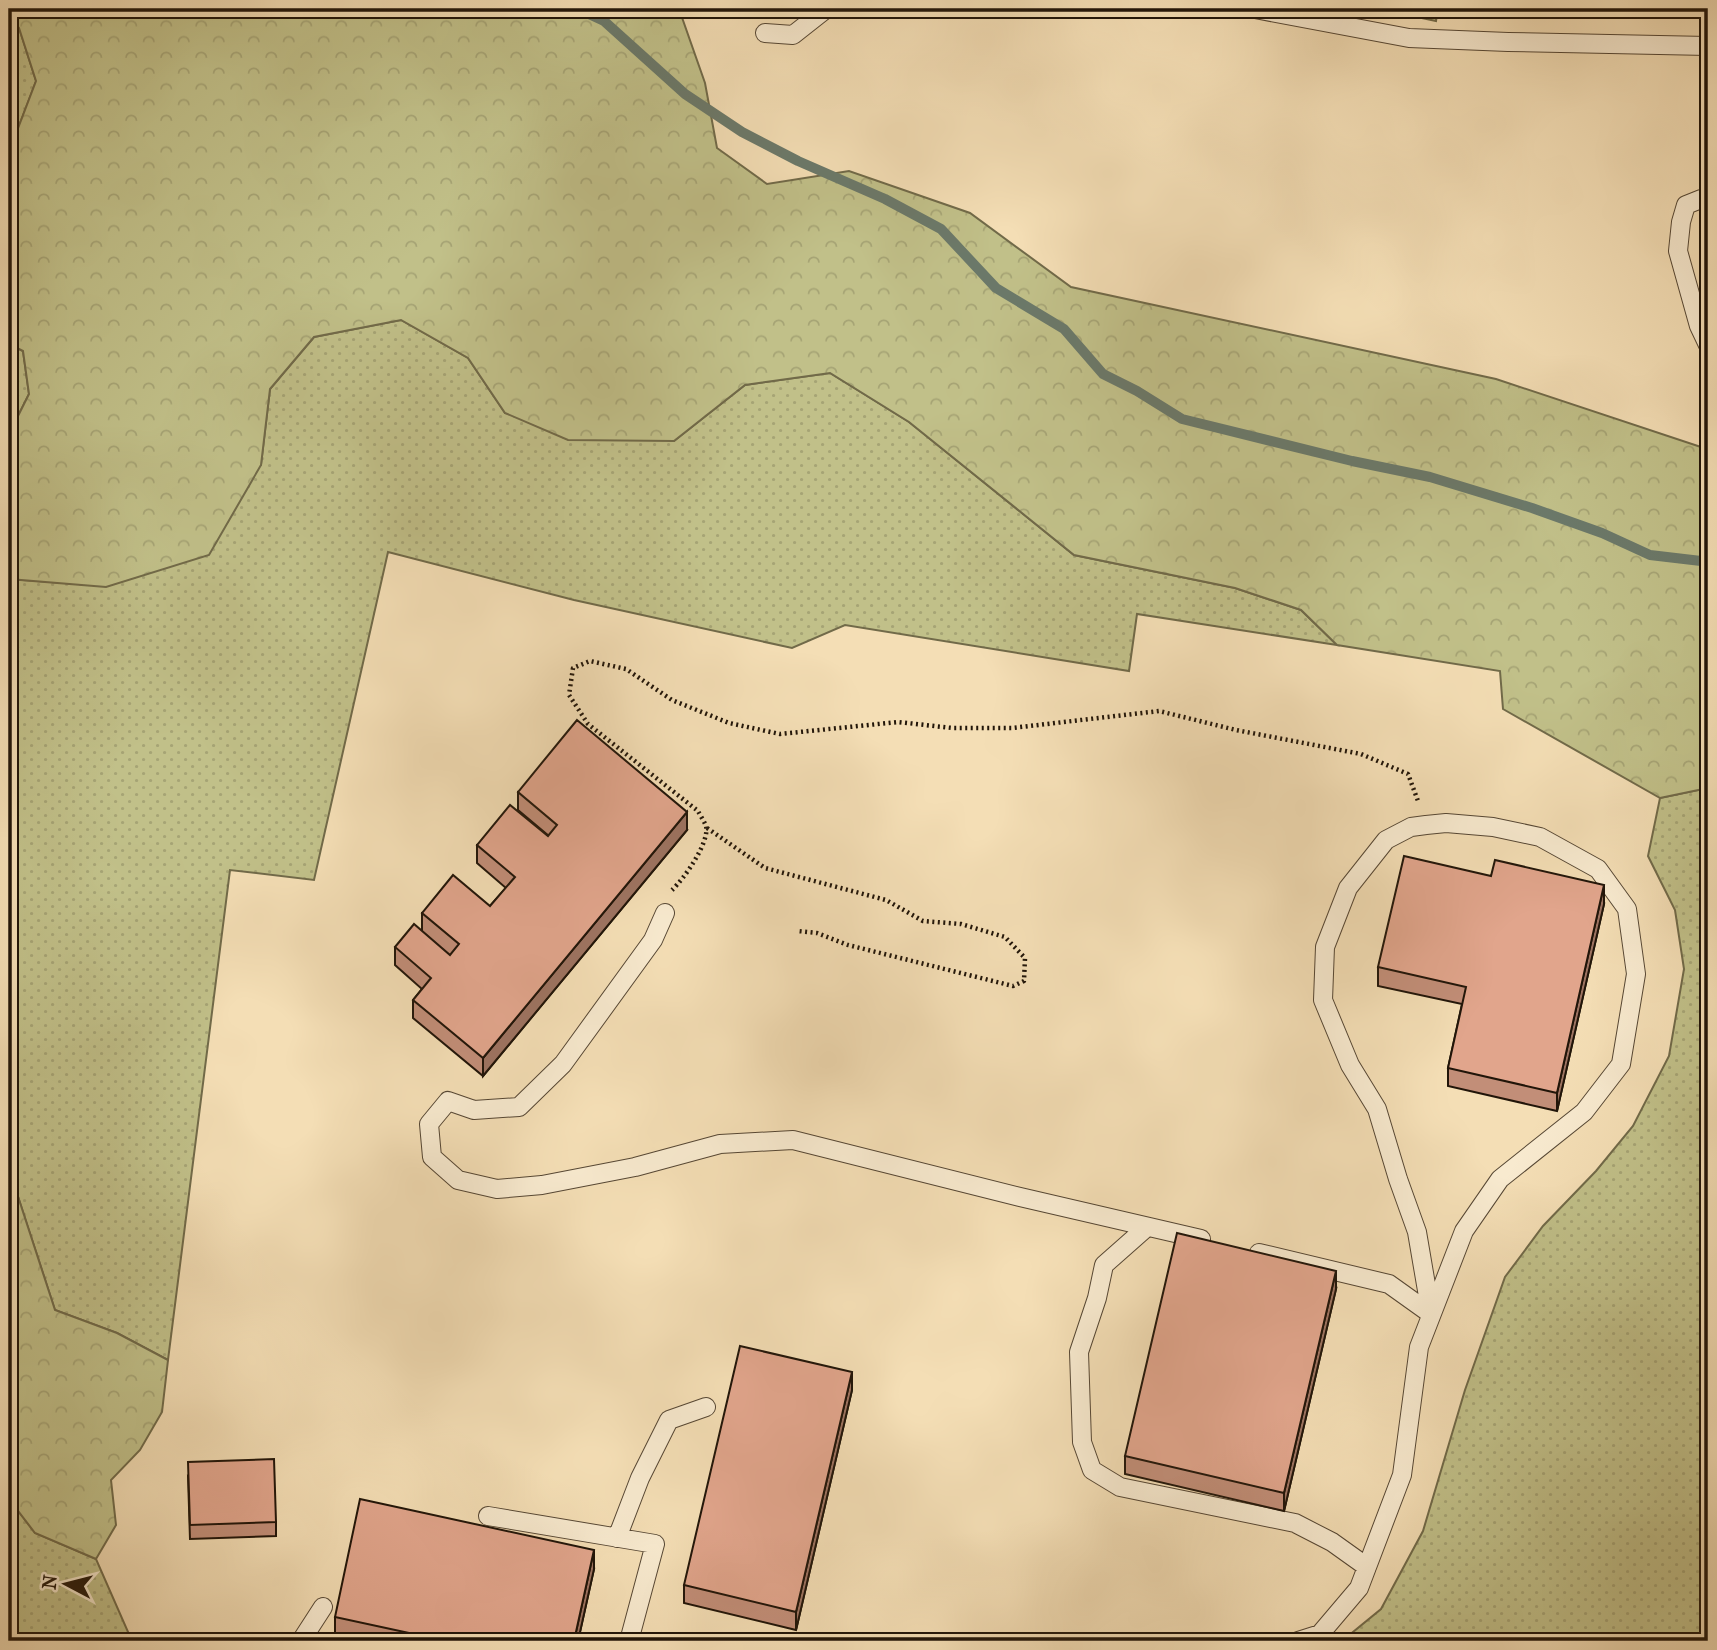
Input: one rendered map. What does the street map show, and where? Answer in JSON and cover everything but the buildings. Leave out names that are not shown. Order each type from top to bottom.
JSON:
[{"type":"lane","points":[[765,33],[793,34],[826,9]]},
{"type":"lane","points":[[1255,9],[1409,38],[1708,46]]},
{"type":"lane","points":[[1708,200],[1701,199],[1686,205],[1678,251],[1699,326],[1708,345]]},
{"type":"lane","points":[[1297,1641],[1320,1634],[1359,1588],[1402,1475],[1419,1347],[1464,1231],[1500,1179],[1584,1112],[1620,1064],[1636,974],[1626,909],[1598,869],[1540,837],[1493,827],[1446,823],[1411,827],[1386,840],[1348,888],[1325,947],[1323,1000],[1350,1065],[1377,1109],[1417,1232],[1431,1314]]},
{"type":"lane","points":[[665,913],[653,940],[564,1064],[519,1107],[474,1110],[448,1101],[429,1124],[432,1157],[458,1180],[497,1189],[541,1185],[635,1167],[720,1144],[793,1140],[1211,1241]]},
{"type":"lane","points":[[1147,1227],[1104,1265],[1097,1298],[1079,1352],[1082,1442],[1092,1470],[1120,1488],[1294,1523],[1332,1542],[1367,1567]]},
{"type":"lane","points":[[1237,1248],[1389,1284],[1431,1314]]},
{"type":"lane","points":[[617,1538],[640,1478],[669,1420],[706,1406]]},
{"type":"lane","points":[[488,1516],[654,1544],[629,1641]]},
{"type":"lane","points":[[300,1641],[323,1606]]},
{"type":"path","points":[[798,931],[817,933],[848,945],[1013,986],[1024,981],[1025,958],[1005,937],[961,924],[923,920],[886,901],[765,867],[707,828],[698,811],[588,724],[569,695],[573,668],[590,661],[626,669],[672,700],[729,723],[780,734],[898,722],[952,728],[1012,728],[1159,712],[1361,754],[1408,774],[1426,825]]},
{"type":"path","points":[[665,913],[669,893],[680,883],[703,846],[707,828]]},
{"type":"green space","points":[[9,9],[679,9],[705,83],[717,148],[767,184],[849,171],[970,213],[1071,287],[1496,379],[1707,449],[1708,788],[1660,798],[1503,709],[1500,671],[1337,645],[1301,610],[1235,588],[1074,555],[909,422],[830,373],[745,385],[674,441],[568,440],[505,413],[468,358],[401,320],[314,337],[270,389],[261,465],[209,555],[106,587],[9,579],[9,434],[29,394],[23,351],[9,344],[9,152],[36,81],[19,28],[9,16]]},
{"type":"green space","points":[[1380,9],[1438,9],[1436,21]]},
{"type":"green space","points":[[9,16],[19,28],[36,81],[9,152]]},
{"type":"green space","points":[[401,320],[468,358],[505,413],[674,441],[745,385],[830,373],[909,422],[1074,555],[1235,588],[1301,610],[1337,645],[1137,614],[1129,671],[845,625],[792,648],[574,600],[388,552],[314,880],[230,870],[168,1360],[117,1333],[55,1310],[9,1169],[9,579],[106,586],[261,465],[270,389],[314,337]]},
{"type":"green space","points":[[9,344],[23,351],[29,394],[9,434]]},
{"type":"green space","points":[[1708,788],[1708,1641],[1342,1641],[1381,1609],[1423,1531],[1465,1390],[1505,1277],[1543,1226],[1596,1171],[1633,1126],[1669,1056],[1684,969],[1675,910],[1648,856],[1660,798]]},
{"type":"green space","points":[[9,1169],[55,1310],[117,1333],[168,1360],[162,1412],[140,1450],[111,1480],[116,1525],[96,1559],[35,1533],[9,1499]]},
{"type":"green space","points":[[9,1499],[35,1533],[96,1559],[132,1641],[9,1641]]},
{"type":"waterway","points":[[578,9],[604,21],[685,94],[742,132],[798,161],[885,199],[941,229],[996,288],[1064,329],[1103,374],[1182,419],[1352,461],[1430,477],[1532,508],[1602,533],[1650,555],[1701,561],[1708,565]]}]
